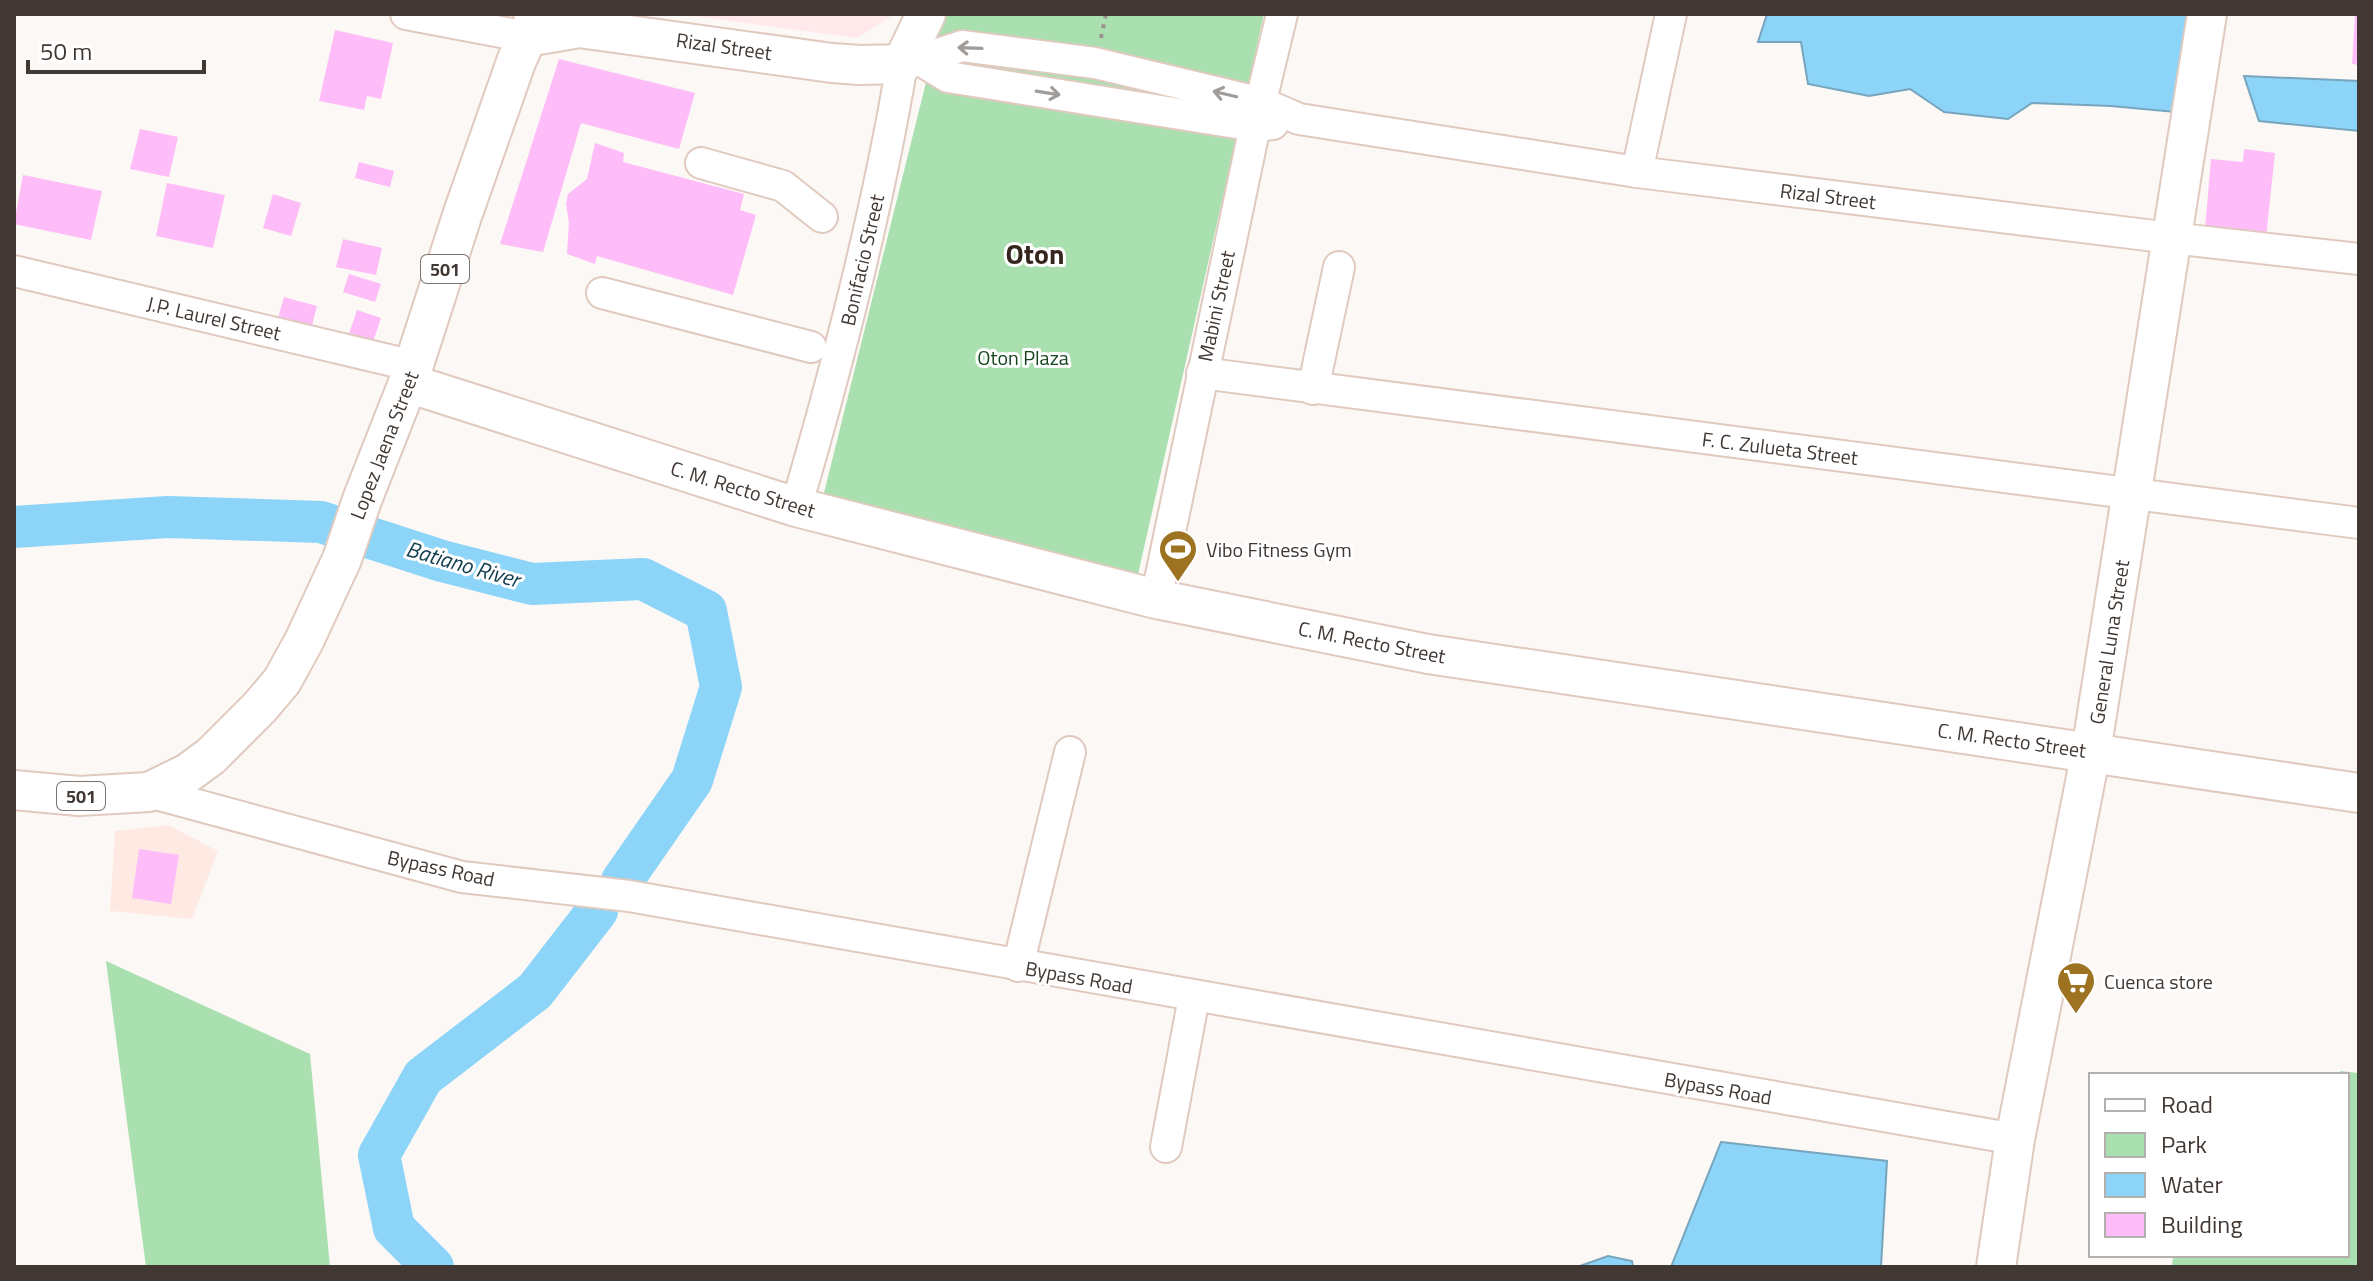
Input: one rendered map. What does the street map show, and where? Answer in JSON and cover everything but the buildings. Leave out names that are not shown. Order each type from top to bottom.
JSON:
[{"type":"main road","name":"Bonifacio Street","points":[[911,62],[926,14]]},
{"type":"main road","name":"General Luna Street","points":[[1996,1267],[2015,1139],[2091,752],[2207,14]]},
{"type":"main road","name":"Rizal Street","points":[[529,25],[579,28],[832,63],[911,62]]},
{"type":"main road","name":"Lopez Jaena Street","points":[[149,792],[188,773],[211,756],[282,681],[304,641],[342,559],[411,374],[529,25]]},
{"type":"main road","name":"C. M. Recto Street","points":[[411,374],[796,507],[1156,599],[1428,654],[2359,793]]},
{"type":"main road","name":"501","points":[[14,790],[79,796],[149,792]]},
{"type":"street","points":[[406,14],[529,25]]},
{"type":"street","name":"Mabini Street","points":[[1156,599],[1202,373],[1282,14]]},
{"type":"street","points":[[1637,172],[1671,14]]},
{"type":"street","name":"Rizal Street","points":[[911,62],[948,77],[1299,119],[1637,172],[2359,259]]},
{"type":"street","name":"Bonifacio Street","points":[[796,507],[839,360],[911,62]]},
{"type":"street","points":[[701,163],[783,186],[822,217]]},
{"type":"street","points":[[1313,389],[1339,267]]},
{"type":"street","name":"J.P. Laurel Street","points":[[14,271],[411,374]]},
{"type":"street","points":[[602,293],[811,347]]},
{"type":"street","name":"F. C. Zulueta Street","points":[[1202,373],[2359,523]]},
{"type":"street","points":[[1018,966],[1070,752]]},
{"type":"street","name":"Bypass Road","points":[[149,792],[462,877],[629,896],[2015,1139]]},
{"type":"street","points":[[1166,1147],[1194,997]]},
{"type":"shaded area","points":[[679,14],[895,14],[857,38]]},
{"type":"shaded area","points":[[168,825],[218,851],[192,919],[110,911],[115,831]]},
{"type":"green space","name":"Oton Plaza","points":[[943,14],[1264,14],[1137,579],[823,497]]},
{"type":"green space","points":[[106,961],[310,1054],[330,1267],[146,1267]]},
{"type":"green space","points":[[2340,1071],[2359,1073],[2359,1267],[2171,1267],[2174,1257],[2349,1257],[2349,1073]]},
{"type":"water","points":[[1767,14],[2188,14],[2175,112],[2032,103],[2008,119],[1944,112],[1910,89],[1869,96],[1808,84],[1801,42],[1758,42]]},
{"type":"water","points":[[2244,76],[2359,81],[2359,131],[2259,121]]},
{"type":"water","points":[[1721,1142],[1887,1161],[1881,1267],[1671,1267]]},
{"type":"water","points":[[1608,1256],[1632,1261],[1633,1267],[1577,1267]]},
{"type":"waterway","name":"Batiano River","points":[[14,527],[168,517],[321,522],[442,561],[532,584],[643,579],[706,611],[721,687],[692,780],[622,881]]},
{"type":"waterway","name":"Batiano River","points":[[433,1267],[394,1228],[379,1155],[423,1077],[535,991],[597,911]]},
{"type":"place","name":"Vibo Fitness Gym","points":[[1178,583]]},
{"type":"place","name":"Cuenca store","points":[[2076,1015]]},
{"type":"district","name":"Oton","points":[[1035,253]]}]
